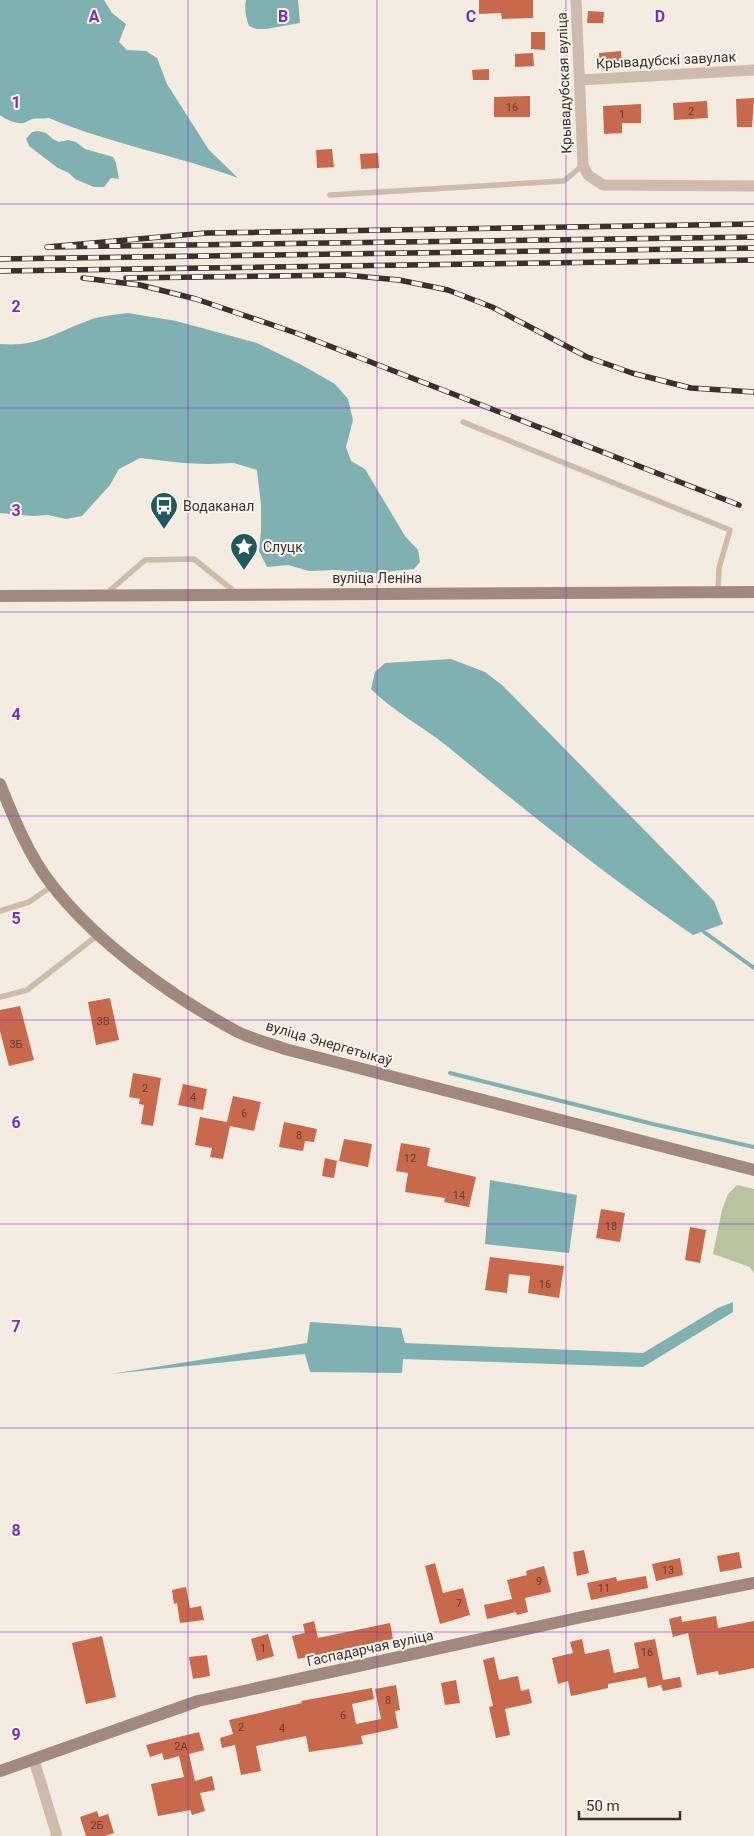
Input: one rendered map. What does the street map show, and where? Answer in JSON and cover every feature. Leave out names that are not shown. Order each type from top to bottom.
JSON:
[{"type":"street","name":"Крывадубская вуліца","points":[[576,0],[583,165],[588,175],[603,186],[754,186]]},
{"type":"street","name":"Крывадубскі завулак","points":[[580,80],[754,70]]},
{"type":"street","name":"вуліца Леніна","points":[[0,596],[754,592]]},
{"type":"street","name":"вуліца Энергетыкаў","points":[[0,784],[34,858],[52,886],[98,934],[147,974],[237,1032],[285,1049],[754,1170]]},
{"type":"street","name":"Гаспадарчая вуліца","points":[[0,1771],[198,1702],[582,1617],[754,1583]]},
{"type":"street","points":[[34,1760],[57,1836]]},
{"type":"lane","points":[[330,195],[564,181],[583,165]]},
{"type":"lane","points":[[463,422],[730,530],[719,568],[718,592]]},
{"type":"lane","points":[[106,594],[145,560],[194,559],[237,594]]},
{"type":"lane","points":[[0,911],[29,902],[52,886]]},
{"type":"lane","points":[[0,997],[27,990],[98,934]]},
{"type":"green space","points":[[737,1185],[754,1189],[754,1273],[750,1267],[713,1254],[722,1210],[728,1194]]},
{"type":"water","points":[[0,0],[104,0],[112,13],[126,24],[119,42],[127,50],[146,51],[157,58],[167,84],[209,150],[238,178],[96,135],[49,118],[32,119],[21,123],[11,121],[0,115]]},
{"type":"water","points":[[246,0],[298,0],[300,23],[266,29],[257,29],[249,26],[245,6]]},
{"type":"water","points":[[32,132],[46,133],[59,142],[68,140],[76,142],[85,149],[113,157],[119,179],[111,178],[104,187],[94,187],[75,179],[29,146],[26,139]]},
{"type":"water","points":[[128,313],[176,321],[257,343],[335,384],[348,399],[353,420],[346,447],[351,461],[365,469],[405,536],[418,550],[420,562],[414,569],[375,573],[335,570],[309,571],[288,565],[267,567],[259,551],[261,505],[257,470],[234,463],[183,463],[140,458],[119,469],[110,485],[82,516],[66,519],[48,515],[32,516],[0,513],[0,344],[33,342],[93,319]]},
{"type":"water","points":[[451,659],[485,672],[502,685],[714,901],[723,924],[693,935],[598,867],[447,746],[389,705],[371,689],[375,672],[385,663]]},
{"type":"water","points":[[490,1180],[577,1195],[569,1253],[485,1244]]},
{"type":"water","points":[[733,1302],[733,1312],[643,1367],[403,1359],[402,1373],[310,1372],[305,1354],[111,1374],[307,1343],[310,1322],[401,1328],[405,1343],[643,1353],[718,1308]]},
{"type":"building","points":[[479,0],[533,0],[533,18],[502,19],[501,13],[479,14]]},
{"type":"building","points":[[588,11],[604,12],[603,23],[587,23]]},
{"type":"building","points":[[531,32],[545,32],[545,50],[531,49]]},
{"type":"building","points":[[621,51],[622,66],[599,67],[599,53]]},
{"type":"building","points":[[533,53],[534,66],[515,67],[515,54]]},
{"type":"building","points":[[489,69],[489,80],[473,80],[472,70]]},
{"type":"building","points":[[530,96],[530,117],[494,117],[494,97]]},
{"type":"building","points":[[754,98],[752,127],[737,127],[736,99]]},
{"type":"building","points":[[707,101],[708,118],[674,120],[673,103]]},
{"type":"building","points":[[641,104],[641,123],[622,123],[622,133],[604,134],[603,106]]},
{"type":"building","points":[[332,149],[334,167],[317,168],[316,150]]},
{"type":"building","points":[[378,153],[379,168],[361,169],[360,154]]},
{"type":"building","points":[[110,998],[119,1040],[96,1045],[88,1002]]},
{"type":"building","points":[[20,1006],[34,1060],[9,1066],[0,1031],[0,1010]]},
{"type":"building","points":[[133,1073],[161,1078],[153,1126],[141,1124],[144,1105],[139,1104],[140,1099],[129,1097]]},
{"type":"building","points":[[183,1084],[207,1089],[203,1110],[178,1105]]},
{"type":"building","points":[[233,1096],[261,1102],[254,1131],[230,1126],[223,1159],[210,1157],[212,1148],[195,1145],[200,1117],[227,1122]]},
{"type":"building","points":[[284,1122],[317,1129],[314,1142],[305,1141],[303,1151],[279,1147]]},
{"type":"building","points":[[344,1139],[372,1144],[368,1167],[339,1161]]},
{"type":"building","points":[[401,1143],[430,1148],[427,1166],[476,1177],[469,1207],[444,1202],[445,1198],[405,1192],[408,1173],[396,1171]]},
{"type":"building","points":[[325,1158],[337,1161],[334,1178],[322,1176]]},
{"type":"building","points":[[601,1209],[625,1213],[620,1242],[596,1238]]},
{"type":"building","points":[[690,1227],[706,1230],[700,1263],[685,1260]]},
{"type":"building","points":[[490,1257],[564,1266],[559,1298],[528,1293],[530,1276],[509,1274],[507,1293],[485,1290]]},
{"type":"building","points":[[584,1550],[589,1573],[577,1576],[573,1552]]},
{"type":"building","points":[[739,1552],[742,1568],[720,1572],[717,1556]]},
{"type":"building","points":[[680,1558],[683,1575],[656,1581],[652,1564]]},
{"type":"building","points":[[435,1563],[443,1593],[463,1588],[470,1615],[440,1624],[425,1566]]},
{"type":"building","points":[[544,1566],[551,1592],[525,1598],[528,1612],[517,1615],[516,1612],[487,1619],[484,1605],[512,1599],[507,1580],[527,1575],[526,1571]]},
{"type":"building","points":[[646,1576],[648,1588],[591,1600],[587,1583],[616,1577],[617,1581]]},
{"type":"building","points":[[186,1587],[190,1608],[201,1606],[204,1620],[180,1623],[177,1603],[174,1604],[172,1590]]},
{"type":"building","points":[[681,1616],[682,1622],[716,1616],[718,1628],[754,1621],[754,1668],[719,1675],[718,1671],[697,1675],[688,1633],[673,1637],[669,1619]]},
{"type":"building","points":[[314,1621],[318,1638],[390,1623],[393,1639],[298,1659],[292,1636],[305,1633],[303,1624]]},
{"type":"building","points":[[268,1634],[274,1656],[257,1661],[251,1639]]},
{"type":"building","points":[[102,1636],[116,1697],[86,1704],[72,1643]]},
{"type":"building","points":[[582,1639],[585,1654],[609,1649],[614,1673],[639,1668],[634,1643],[655,1639],[663,1680],[680,1677],[682,1687],[663,1691],[661,1685],[648,1688],[646,1677],[608,1684],[608,1688],[571,1696],[568,1681],[558,1684],[552,1658],[573,1653],[570,1642]]},
{"type":"building","points":[[207,1655],[210,1676],[193,1679],[189,1657]]},
{"type":"building","points":[[494,1657],[499,1680],[518,1676],[521,1691],[529,1689],[532,1703],[505,1709],[510,1735],[496,1738],[489,1707],[493,1706],[483,1660]]},
{"type":"building","points":[[456,1680],[460,1703],[445,1705],[441,1683]]},
{"type":"building","points":[[396,1685],[400,1710],[395,1711],[398,1728],[361,1736],[363,1744],[309,1752],[306,1736],[256,1746],[261,1771],[241,1775],[235,1745],[222,1748],[220,1738],[233,1734],[229,1720],[302,1703],[301,1701],[372,1688],[374,1699],[352,1704],[356,1724],[381,1719],[375,1689]]},
{"type":"building","points":[[199,1732],[204,1750],[189,1754],[195,1781],[212,1776],[215,1790],[200,1793],[205,1811],[192,1815],[190,1810],[158,1816],[151,1784],[184,1777],[179,1756],[164,1760],[162,1753],[150,1757],[146,1745]]},
{"type":"building","points":[[97,1811],[99,1817],[108,1814],[114,1833],[105,1836],[86,1836],[80,1817]]},
{"type":"waterway","points":[[704,932],[754,968]]},
{"type":"waterway","points":[[450,1073],[653,1124],[754,1147]]},
{"type":"railway","points":[[754,224],[206,233],[47,247],[754,237]]},
{"type":"railway","points":[[0,259],[754,248]]},
{"type":"railway","points":[[0,271],[754,260]]},
{"type":"railway","points":[[126,278],[345,275],[399,280],[448,290],[492,307],[587,357],[632,373],[691,388],[754,392]]},
{"type":"railway","points":[[83,278],[140,285],[196,299],[296,333],[739,505]]},
{"type":"place","name":"Водаканал","points":[[164,530]]},
{"type":"place","name":"Слуцк","points":[[244,571]]}]
